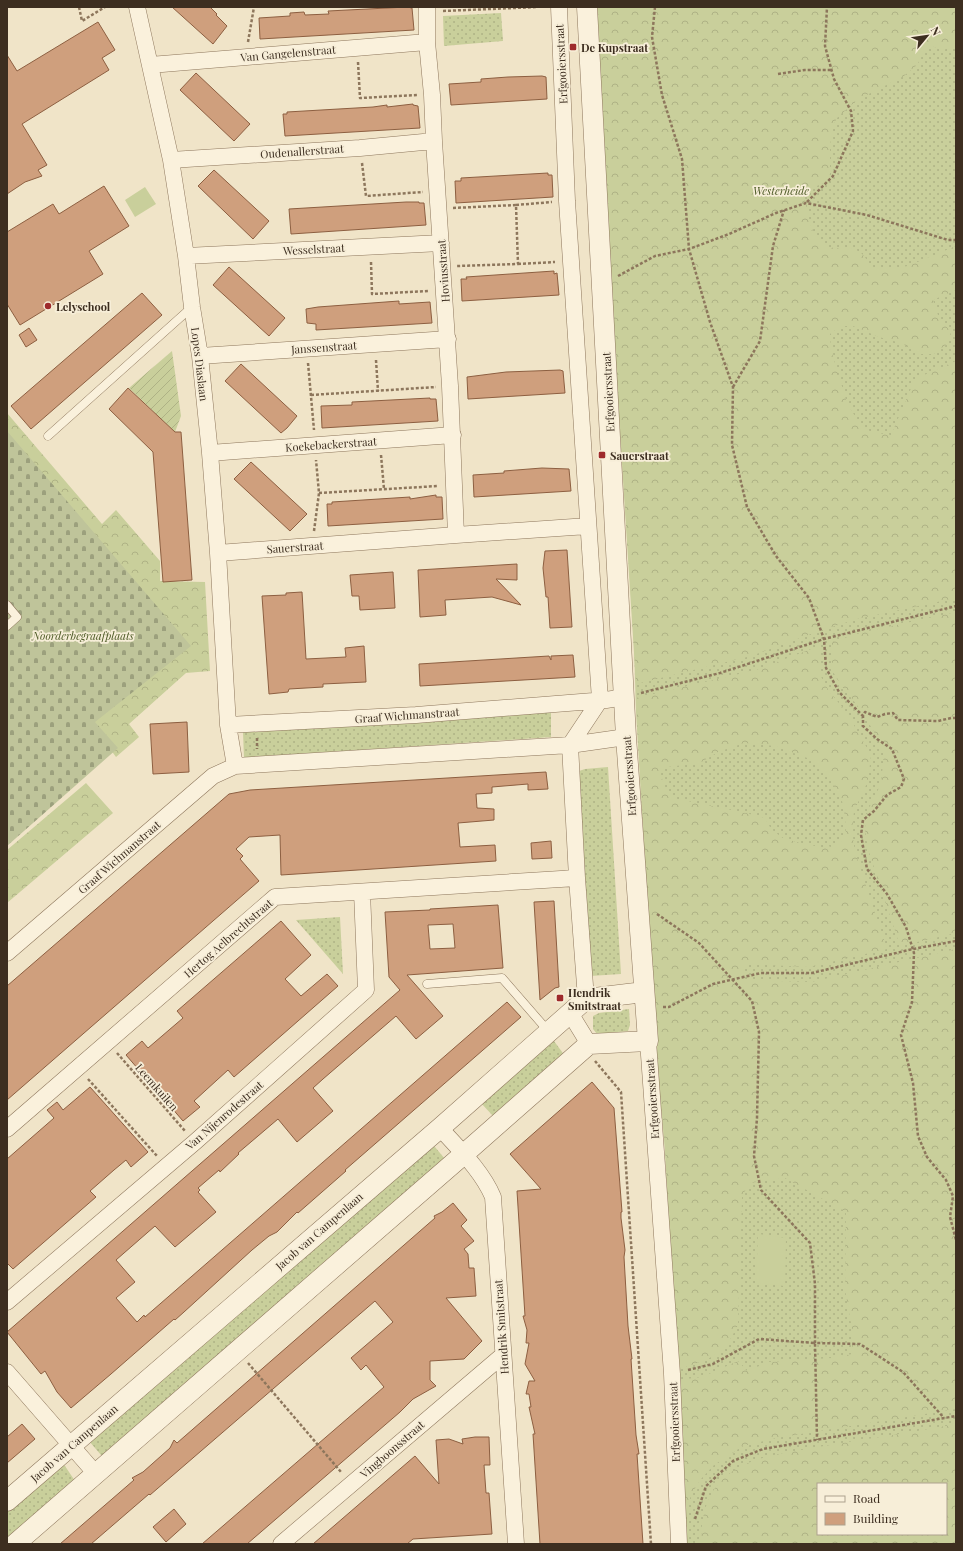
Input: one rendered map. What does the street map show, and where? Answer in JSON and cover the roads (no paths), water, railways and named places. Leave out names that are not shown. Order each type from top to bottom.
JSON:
[{"type":"street","name":"Lopes Diaslaan","points":[[137,7],[171,160],[200,356],[218,553],[228,725]]},
{"type":"street","name":"Erfgooiersstraat","points":[[559,7],[567,201],[600,700]]},
{"type":"street","name":"Erfgooiersstraat","points":[[586,7],[626,737],[672,1374],[679,1544]]},
{"type":"street","name":"Hoviusstraat","points":[[427,9],[427,42],[432,95],[437,191],[448,339],[456,535]]},
{"type":"street","name":"Van Gangelenstraat","points":[[150,65],[427,42]]},
{"type":"street","name":"Oudenallerstraat","points":[[171,160],[360,148],[434,141]]},
{"type":"street","name":"Wesselstraat","points":[[186,256],[441,243]]},
{"type":"street","name":"Janssenstraat","points":[[200,356],[448,339]]},
{"type":"street","name":"Koekebackerstraat","points":[[210,453],[453,435]]},
{"type":"street","name":"Sauerstraat","points":[[218,553],[588,526]]},
{"type":"street","name":"Graaf Wichmanstraat","points":[[228,725],[416,715],[625,697]]},
{"type":"street","points":[[600,700],[570,746],[577,878],[586,999],[645,1000]]},
{"type":"street","points":[[228,725],[235,766]]},
{"type":"street","name":"Graaf Wichmanstraat","points":[[7,954],[213,776],[235,766],[570,746],[626,737]]},
{"type":"street","name":"Hertog Aelbrechtstraat","points":[[7,1129],[275,897],[577,878]]},
{"type":"street","name":"Van Nijenrodestraat","points":[[7,1302],[195,1142],[366,990],[362,892]]},
{"type":"street","name":"Jacob van Campenlaan","points":[[7,1501],[440,1128],[586,999]]},
{"type":"street","points":[[570,1014],[586,1047]]},
{"type":"street","points":[[15,1544],[586,1047],[648,1042]]},
{"type":"street","name":"Hendrik Smitstraat","points":[[440,1128],[464,1154],[488,1187],[493,1197],[516,1544]]},
{"type":"street","name":"Vingboonsstraat","points":[[281,1544],[503,1355]]},
{"type":"street","points":[[7,1372],[96,1474]]},
{"type":"lane","points":[[48,436],[192,307]]},
{"type":"lane","points":[[7,605],[17,617],[7,626]]},
{"type":"lane","points":[[427,984],[502,978],[549,1032]]},
{"type":"place","name":"De Kupstraat","points":[[573,47]]},
{"type":"place","name":"Lelyschool","points":[[48,306]]},
{"type":"place","name":"Sauerstraat","points":[[602,455]]},
{"type":"place","name":"Hendrik Smitstraat","points":[[560,998]]},
{"type":"park label","name":"Westerheide","points":[[781,190]]},
{"type":"park label","name":"Noorderbegraafplaats","points":[[83,635]]}]
